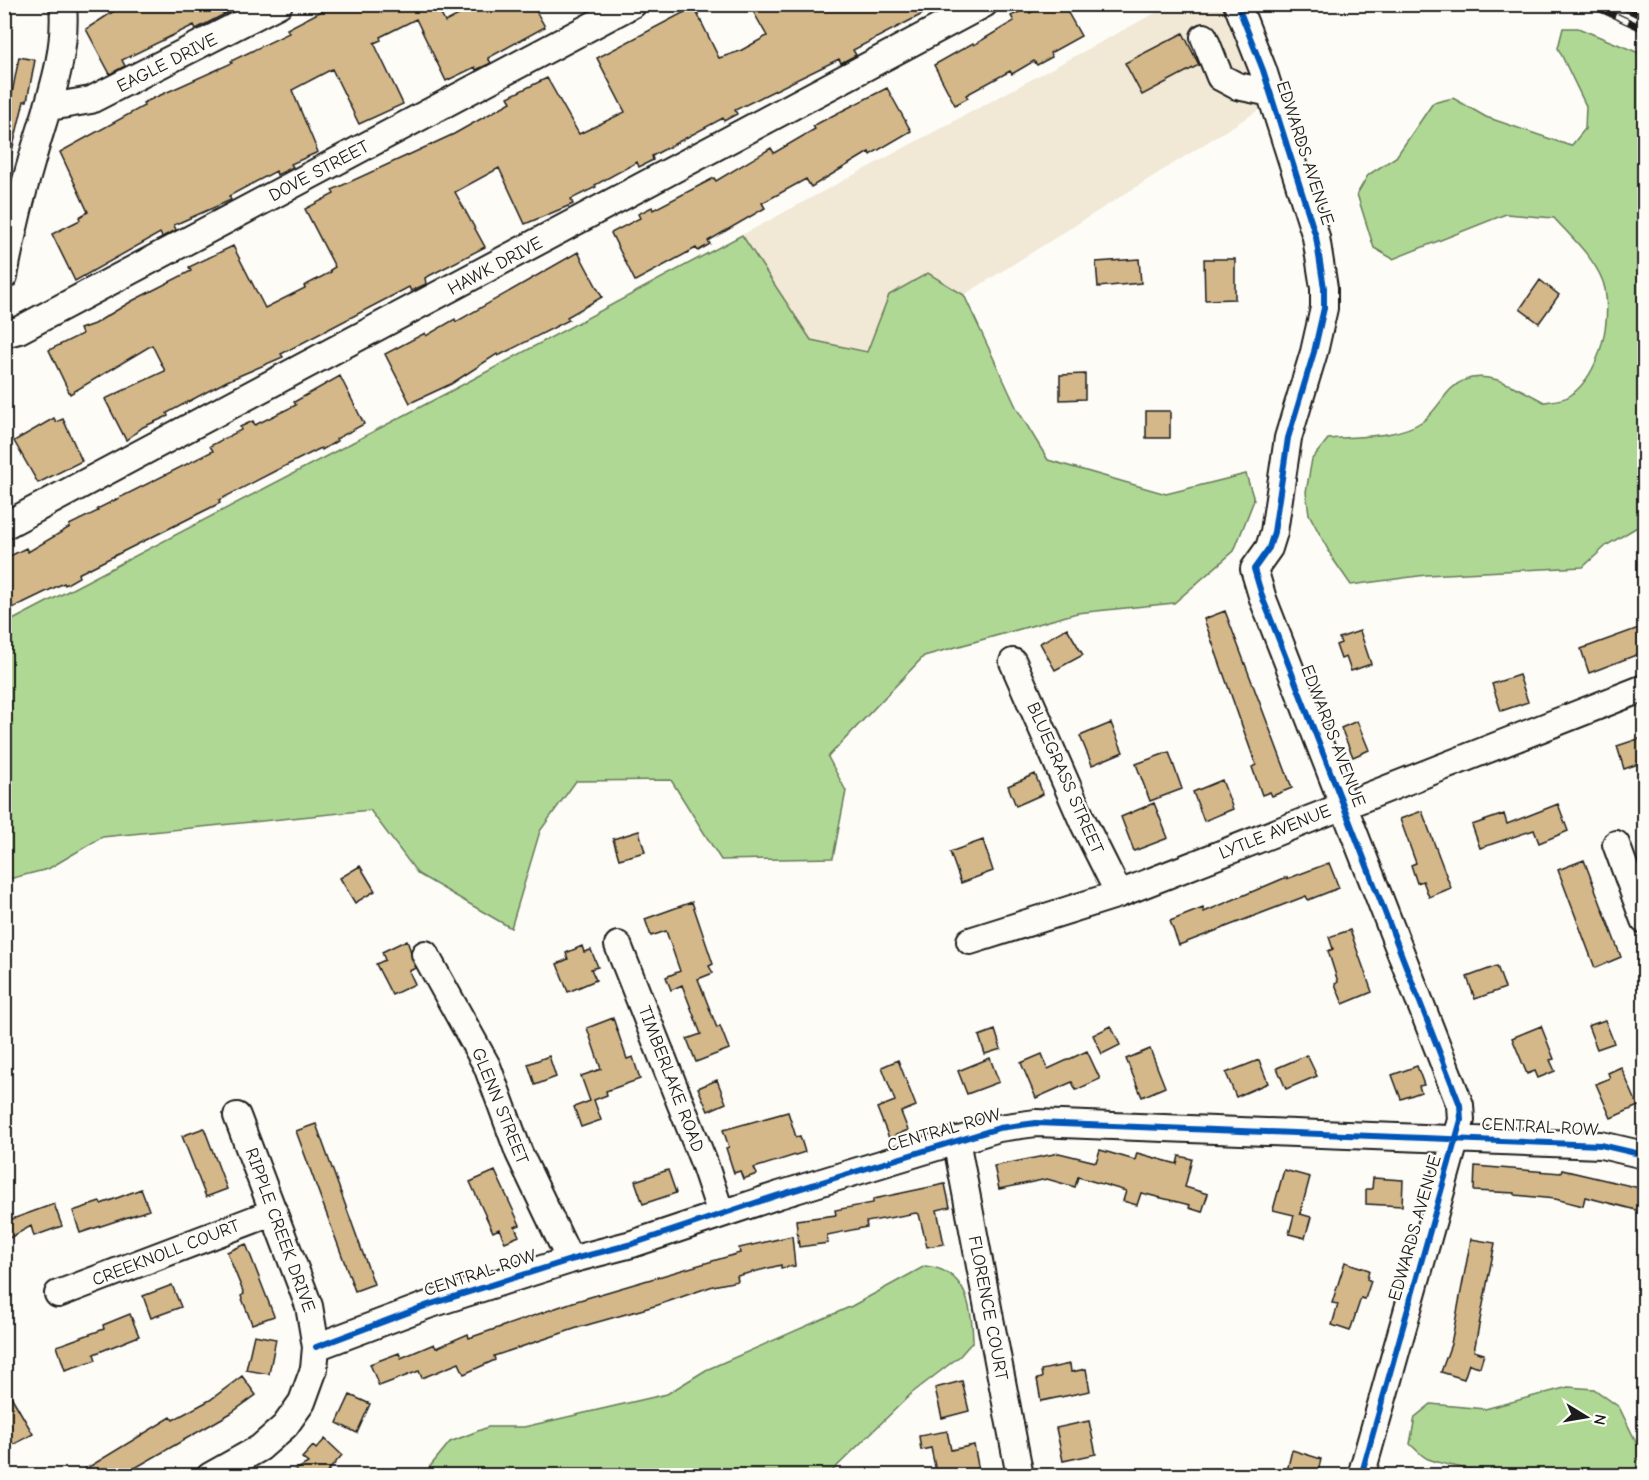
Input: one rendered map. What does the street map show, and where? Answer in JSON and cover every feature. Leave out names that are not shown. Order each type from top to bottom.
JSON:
[{"type":"street","points":[[4,276],[31,162],[50,107],[63,38],[63,4]]},
{"type":"street","name":"EAGLE DRIVE","points":[[50,107],[91,100],[279,4]]},
{"type":"street","name":"DOVE STREET","points":[[4,334],[40,319],[633,4]]},
{"type":"street","name":"HAWK DRIVE","points":[[4,526],[984,4]]},
{"type":"street","name":"EDWARDS AVENUE","points":[[1237,4],[1270,93],[1316,237],[1324,288],[1324,308],[1288,438],[1274,532],[1269,548],[1254,569],[1263,599],[1460,1105],[1461,1120],[1361,1476]]},
{"type":"street","points":[[1204,37],[1220,77],[1237,86],[1270,93]]},
{"type":"street","name":"BLUEGRASS STREET","points":[[1013,662],[1083,822],[1119,894]]},
{"type":"street","name":"LYTLE AVENUE","points":[[970,941],[1119,894],[1343,804],[1644,688]]},
{"type":"street","points":[[1616,844],[1644,920]]},
{"type":"street","name":"TIMBERLAKE ROAD","points":[[618,945],[704,1162],[721,1214]]},
{"type":"street","name":"GLENN STREET","points":[[425,954],[487,1066],[526,1172],[570,1260]]},
{"type":"street","name":"RIPPLE CREEK DRIVE","points":[[210,1476],[260,1448],[285,1426],[302,1402],[314,1369],[316,1347],[309,1306],[237,1116]]},
{"type":"street","name":"CENTRAL ROW","points":[[316,1347],[428,1305],[570,1260],[632,1244],[999,1128],[1036,1123],[1456,1138],[1601,1145],[1644,1155]]},
{"type":"street","name":"FLORENCE COURT","points":[[956,1140],[1020,1476]]},
{"type":"street","name":"CREEKNOLL COURT","points":[[58,1294],[273,1212]]},
{"type":"shaded area","points":[[1170,5],[1237,5],[1273,101],[964,295],[928,273],[889,295],[867,353],[811,340],[742,235]]},
{"type":"green space","points":[[1563,28],[1578,28],[1644,55],[1644,523],[1607,545],[1583,567],[1426,575],[1351,585],[1333,559],[1309,514],[1306,492],[1312,459],[1328,439],[1377,435],[1413,427],[1427,418],[1451,389],[1462,381],[1473,378],[1498,380],[1544,402],[1562,399],[1581,386],[1596,361],[1605,332],[1605,289],[1591,260],[1554,218],[1506,214],[1393,259],[1374,248],[1357,194],[1368,175],[1396,157],[1433,103],[1453,98],[1486,117],[1571,146],[1585,129],[1586,106],[1558,48]]},
{"type":"green space","points":[[742,235],[811,340],[867,352],[889,295],[928,273],[964,295],[1017,409],[1048,460],[1166,494],[1246,474],[1254,500],[1234,551],[1174,603],[1077,613],[924,656],[828,757],[846,791],[833,858],[721,860],[671,780],[576,781],[540,831],[511,928],[418,874],[370,810],[102,837],[48,869],[5,880],[5,624],[449,392]]},
{"type":"green space","points":[[925,1266],[950,1274],[958,1282],[968,1303],[973,1341],[960,1356],[912,1393],[828,1475],[423,1475],[450,1442],[488,1427],[524,1427],[667,1394],[706,1370],[852,1306]]},
{"type":"green space","points":[[1568,1387],[1594,1389],[1619,1407],[1639,1448],[1644,1432],[1644,1475],[1506,1474],[1452,1466],[1428,1459],[1410,1444],[1415,1417],[1431,1404],[1485,1409]]},
{"type":"building","points":[[125,4],[244,4],[196,29],[194,25],[122,60],[125,66],[110,74],[86,29]]},
{"type":"building","points":[[335,4],[444,4],[438,8],[445,22],[480,4],[532,4],[545,27],[488,58],[491,63],[476,70],[475,67],[446,81],[416,19],[380,37],[381,40],[374,43],[403,104],[359,124],[332,69],[292,90],[318,152],[291,164],[293,167],[277,175],[276,171],[229,196],[231,200],[174,225],[176,230],[162,237],[160,233],[75,281],[52,234],[80,220],[79,217],[88,212],[60,152],[144,106],[143,103],[232,63],[231,61],[289,33],[287,29]]},
{"type":"building","points":[[749,4],[942,4],[853,50],[856,55],[841,63],[839,59],[735,110],[737,114],[724,121],[723,118],[652,156],[653,160],[639,167],[637,162],[595,185],[596,187],[571,199],[573,204],[525,224],[499,168],[455,192],[485,247],[425,278],[426,284],[411,291],[409,287],[281,354],[283,357],[227,381],[167,413],[168,416],[143,427],[126,440],[105,399],[165,371],[152,345],[70,394],[49,350],[82,334],[80,329],[94,324],[132,301],[191,271],[189,267],[233,246],[265,308],[305,288],[304,286],[331,272],[330,270],[335,267],[305,209],[334,194],[332,190],[454,134],[511,102],[508,97],[547,78],[579,134],[625,112],[597,58],[694,7],[719,58],[740,51],[767,36]]},
{"type":"building","points":[[1045,4],[1063,4],[1081,36],[1050,53],[1052,57],[1037,65],[1034,61],[1012,74],[1010,71],[966,95],[968,98],[955,105],[934,65],[1014,21],[1011,16],[1027,8],[1030,13]]},
{"type":"building","points":[[1183,33],[1199,65],[1142,95],[1125,63]]},
{"type":"building","points":[[19,57],[35,60],[27,101],[24,101],[10,159],[4,159],[4,116],[6,109],[9,109]]},
{"type":"building","points":[[887,88],[911,131],[870,155],[869,152],[811,187],[806,179],[762,203],[765,208],[708,241],[710,244],[698,251],[696,248],[635,281],[611,233],[640,218],[638,214],[652,207],[653,210],[714,178],[716,181],[771,148],[774,153],[815,129],[813,126]]},
{"type":"building","points":[[578,252],[602,297],[567,317],[569,320],[498,356],[497,354],[451,384],[410,403],[385,354],[425,333],[426,336],[455,319],[456,322]]},
{"type":"building","points":[[1139,259],[1141,283],[1098,287],[1096,262]]},
{"type":"building","points":[[1204,259],[1235,259],[1235,299],[1205,300]]},
{"type":"building","points":[[1540,280],[1559,295],[1539,323],[1520,309]]},
{"type":"building","points":[[1085,374],[1085,399],[1060,400],[1060,375]]},
{"type":"building","points":[[340,376],[364,424],[336,439],[337,441],[322,450],[321,448],[277,470],[219,500],[220,503],[78,574],[79,577],[65,585],[64,583],[4,612],[4,559],[26,548],[28,552],[70,527],[69,525],[98,511],[97,509],[213,451],[210,446],[241,430],[240,427],[253,421],[255,425],[296,405],[294,402]]},
{"type":"building","points":[[1146,411],[1170,411],[1170,438],[1146,438]]},
{"type":"building","points":[[54,418],[56,422],[63,419],[82,461],[38,483],[14,441]]},
{"type":"building","points":[[1225,611],[1292,788],[1272,796],[1270,792],[1262,795],[1252,767],[1256,765],[1204,619]]},
{"type":"building","points":[[1644,626],[1644,652],[1589,673],[1581,649]]},
{"type":"building","points":[[1067,628],[1083,655],[1055,670],[1040,643]]},
{"type":"building","points":[[1360,631],[1371,664],[1351,671],[1346,657],[1341,659],[1336,645],[1341,643],[1339,638]]},
{"type":"building","points":[[1519,675],[1528,702],[1501,711],[1492,684]]},
{"type":"building","points":[[1357,721],[1369,750],[1353,757],[1341,728]]},
{"type":"building","points":[[1111,723],[1123,752],[1092,765],[1080,736]]},
{"type":"building","points":[[1644,737],[1644,762],[1624,769],[1617,746]]},
{"type":"building","points":[[1169,752],[1182,789],[1150,801],[1136,764]]},
{"type":"building","points":[[1035,774],[1043,794],[1016,806],[1008,786]]},
{"type":"building","points":[[1222,780],[1233,809],[1204,821],[1193,792]]},
{"type":"building","points":[[1154,803],[1168,838],[1134,851],[1121,817]]},
{"type":"building","points":[[1558,804],[1568,831],[1539,843],[1534,830],[1480,848],[1472,825],[1504,814],[1507,824]]},
{"type":"building","points":[[1422,811],[1451,888],[1429,897],[1423,881],[1417,883],[1411,865],[1416,863],[1400,819]]},
{"type":"building","points":[[639,831],[645,852],[619,859],[613,839]]},
{"type":"building","points":[[983,840],[993,871],[961,883],[950,852]]},
{"type":"building","points":[[1584,860],[1621,957],[1595,968],[1558,870]]},
{"type":"building","points":[[1329,863],[1339,888],[1308,900],[1306,896],[1179,945],[1170,921],[1203,908],[1204,912],[1287,877],[1287,879]]},
{"type":"building","points":[[360,866],[375,891],[355,903],[340,878]]},
{"type":"building","points":[[692,902],[713,964],[709,966],[713,973],[698,979],[717,1028],[720,1026],[729,1049],[696,1062],[687,1039],[701,1034],[682,985],[671,990],[666,977],[680,971],[666,931],[651,936],[645,919]]},
{"type":"building","points":[[1350,930],[1372,992],[1343,1004],[1335,984],[1338,982],[1328,951],[1333,949],[1329,937]]},
{"type":"building","points":[[407,940],[416,968],[409,971],[415,984],[392,995],[376,964],[385,960],[382,952]]},
{"type":"building","points":[[582,946],[584,952],[591,950],[598,967],[591,969],[596,980],[568,992],[557,964],[568,959],[566,953]]},
{"type":"building","points":[[1497,966],[1505,988],[1475,999],[1467,977]]},
{"type":"building","points":[[613,1018],[627,1059],[633,1057],[640,1079],[606,1091],[607,1095],[594,1100],[601,1120],[581,1127],[574,1107],[590,1101],[581,1076],[601,1069],[587,1028]]},
{"type":"building","points":[[1605,1020],[1614,1043],[1597,1049],[1588,1026]]},
{"type":"building","points":[[1111,1026],[1120,1045],[1102,1054],[1093,1035]]},
{"type":"building","points":[[1541,1026],[1554,1059],[1550,1060],[1555,1071],[1538,1078],[1535,1071],[1527,1074],[1512,1038]]},
{"type":"building","points":[[995,1030],[1001,1049],[985,1054],[979,1036]]},
{"type":"building","points":[[1150,1049],[1165,1087],[1142,1097],[1126,1059]]},
{"type":"building","points":[[1087,1051],[1100,1079],[1076,1090],[1072,1082],[1036,1098],[1021,1063],[1042,1054],[1048,1069]]},
{"type":"building","points":[[1307,1055],[1317,1076],[1286,1089],[1277,1068]]},
{"type":"building","points":[[549,1056],[556,1077],[535,1085],[528,1064]]},
{"type":"building","points":[[990,1058],[999,1082],[967,1094],[958,1071]]},
{"type":"building","points":[[898,1060],[916,1106],[901,1112],[908,1130],[889,1138],[877,1108],[895,1101],[882,1067]]},
{"type":"building","points":[[1259,1060],[1268,1083],[1236,1097],[1226,1073]]},
{"type":"building","points":[[1417,1066],[1424,1085],[1419,1086],[1421,1092],[1401,1099],[1392,1075]]},
{"type":"building","points":[[1621,1067],[1638,1106],[1611,1118],[1596,1084],[1610,1078],[1608,1073]]},
{"type":"building","points":[[717,1080],[726,1103],[708,1111],[698,1088]]},
{"type":"building","points":[[788,1112],[796,1137],[800,1136],[805,1152],[754,1168],[757,1174],[743,1179],[740,1171],[734,1173],[723,1130]]},
{"type":"building","points":[[316,1124],[374,1284],[355,1291],[296,1131]]},
{"type":"building","points":[[204,1128],[227,1189],[206,1197],[182,1136]]},
{"type":"building","points":[[1100,1150],[1135,1160],[1137,1153],[1177,1164],[1179,1156],[1192,1159],[1185,1187],[1208,1194],[1202,1212],[1189,1208],[1190,1205],[1141,1193],[1137,1205],[1123,1201],[1126,1191],[1078,1177],[1075,1187],[1047,1179],[999,1189],[994,1166],[1059,1153],[1096,1162]]},
{"type":"building","points":[[1475,1166],[1561,1173],[1562,1170],[1644,1189],[1644,1212],[1585,1197],[1583,1206],[1555,1199],[1515,1195],[1515,1193],[1474,1191]]},
{"type":"building","points":[[668,1170],[676,1193],[643,1204],[635,1181]]},
{"type":"building","points":[[1284,1170],[1310,1177],[1300,1214],[1311,1217],[1305,1238],[1289,1234],[1294,1215],[1273,1210]]},
{"type":"building","points":[[495,1171],[520,1225],[515,1227],[519,1236],[505,1242],[499,1229],[493,1232],[470,1182]]},
{"type":"building","points":[[1373,1178],[1403,1180],[1402,1206],[1366,1204],[1366,1189],[1372,1189]]},
{"type":"building","points":[[945,1184],[950,1207],[937,1210],[944,1244],[927,1247],[919,1214],[916,1213],[866,1222],[867,1227],[827,1235],[828,1243],[799,1247],[796,1220],[836,1215],[835,1210],[873,1203],[873,1199]]},
{"type":"building","points":[[141,1189],[149,1210],[80,1233],[73,1211],[100,1202],[101,1204]]},
{"type":"building","points":[[54,1204],[62,1226],[34,1236],[31,1226],[4,1241],[4,1222]]},
{"type":"building","points":[[792,1236],[795,1266],[781,1268],[781,1265],[737,1276],[738,1281],[713,1286],[658,1305],[580,1327],[494,1356],[495,1360],[464,1374],[459,1363],[422,1378],[419,1371],[379,1386],[370,1364],[399,1353],[401,1358],[434,1344],[436,1348],[468,1334],[469,1338],[573,1302],[740,1253],[739,1248]]},
{"type":"building","points":[[1471,1239],[1495,1243],[1474,1351],[1484,1354],[1480,1367],[1469,1364],[1464,1379],[1441,1372],[1451,1344]]},
{"type":"building","points":[[246,1244],[274,1316],[252,1324],[241,1296],[244,1294],[227,1252]]},
{"type":"building","points":[[1345,1262],[1369,1270],[1367,1279],[1371,1281],[1365,1299],[1361,1298],[1350,1331],[1332,1325],[1338,1304],[1332,1303]]},
{"type":"building","points":[[172,1285],[181,1307],[151,1318],[143,1296]]},
{"type":"building","points":[[130,1314],[139,1336],[94,1354],[96,1360],[65,1370],[57,1346],[104,1329],[103,1325]]},
{"type":"building","points":[[254,1335],[276,1339],[269,1374],[246,1370]]},
{"type":"building","points":[[1070,1364],[1071,1372],[1086,1369],[1090,1391],[1041,1401],[1037,1379],[1042,1378],[1041,1370]]},
{"type":"building","points":[[242,1376],[256,1395],[231,1413],[121,1476],[74,1476],[171,1417],[173,1420],[210,1400]]},
{"type":"building","points":[[962,1381],[969,1411],[942,1418],[935,1388]]},
{"type":"building","points":[[4,1384],[33,1434],[13,1445],[4,1429]]},
{"type":"building","points":[[350,1395],[370,1404],[357,1433],[337,1423]]},
{"type":"building","points":[[1089,1421],[1096,1454],[1063,1461],[1056,1428]]},
{"type":"building","points":[[947,1431],[951,1450],[974,1445],[980,1476],[937,1476],[931,1448],[921,1450],[919,1436]]},
{"type":"building","points":[[325,1439],[342,1455],[324,1476],[285,1476],[308,1463],[302,1458],[313,1446],[316,1449]]},
{"type":"building","points":[[1292,1450],[1321,1459],[1317,1476],[1287,1471]]},
{"type":"railway","points":[[1590,4],[1644,29]]},
{"type":"railway","points":[[1617,4],[1644,17]]},
{"type":"cycle path","points":[[1237,4],[1263,70],[1316,237],[1324,288],[1324,308],[1314,352],[1288,438],[1274,532],[1269,548],[1254,569],[1263,599],[1460,1105],[1461,1120],[1361,1476]]},
{"type":"cycle path","points":[[316,1347],[428,1305],[570,1260],[632,1244],[779,1195],[999,1128],[1036,1123],[1601,1145],[1644,1155]]}]
